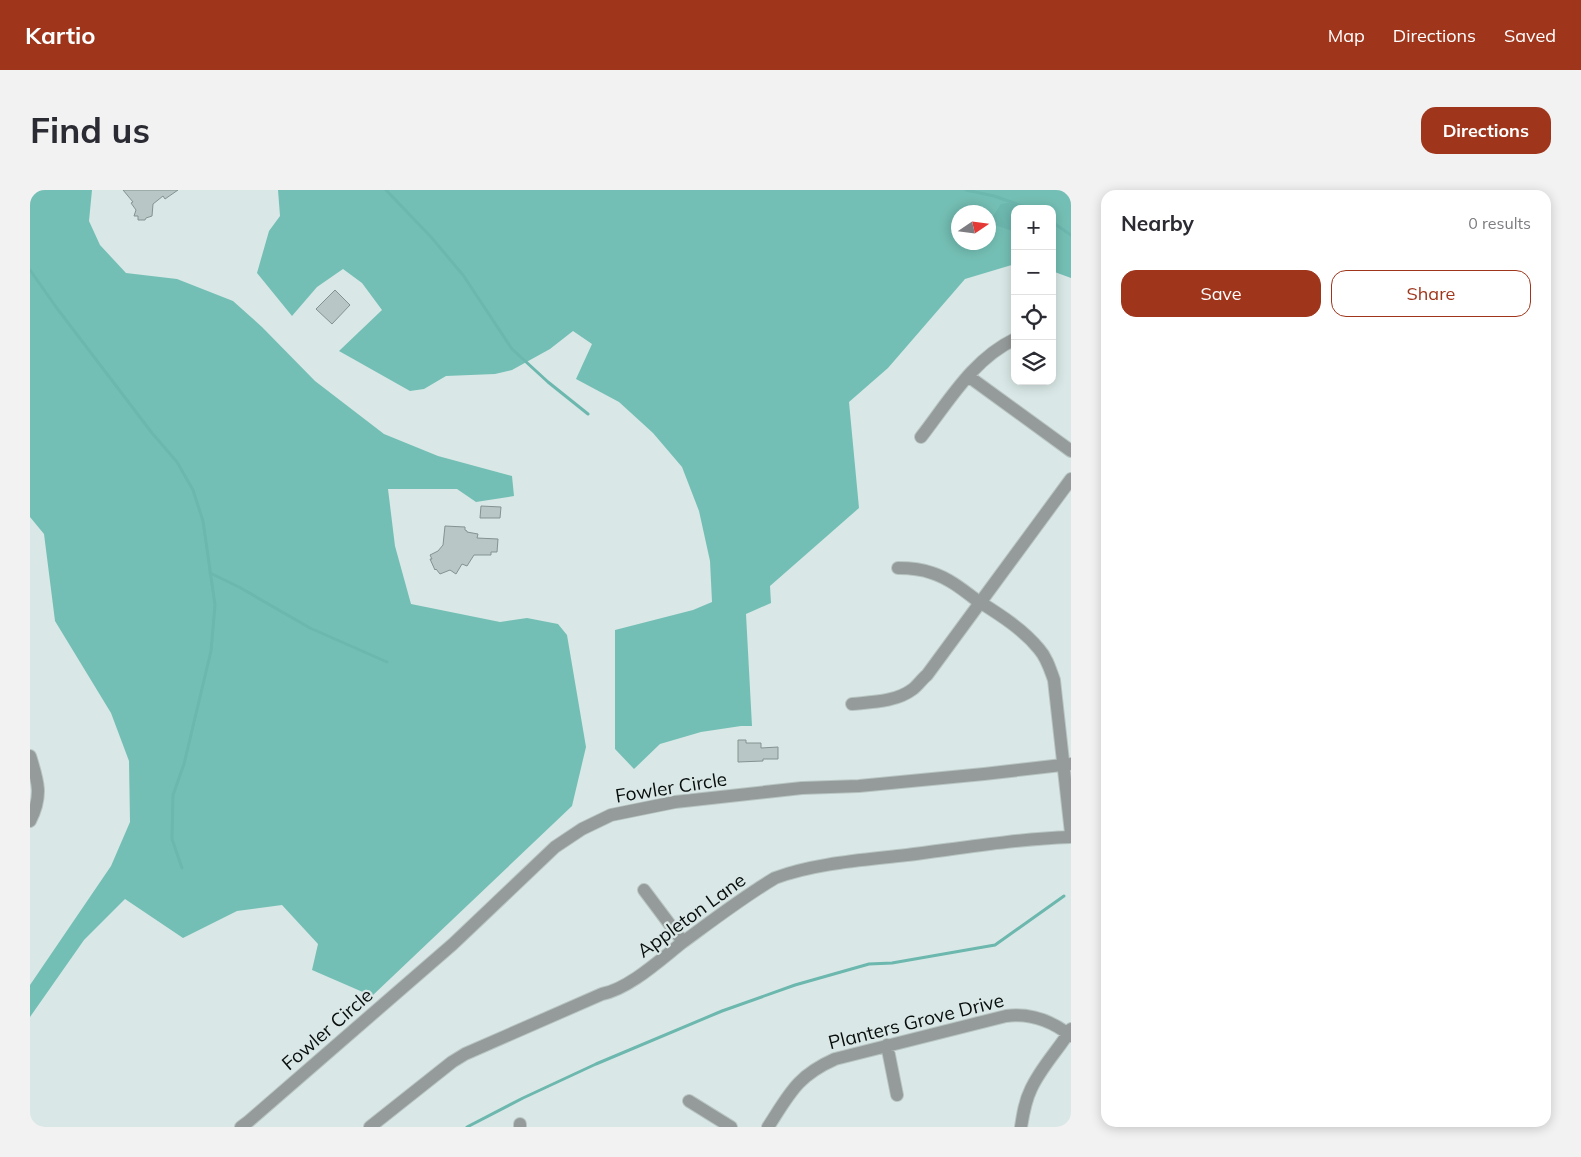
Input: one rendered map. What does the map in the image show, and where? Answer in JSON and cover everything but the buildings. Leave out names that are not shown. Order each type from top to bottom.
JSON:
[{"type":"street","points":[[921,437],[968,376],[986,357],[1013,340]]},
{"type":"street","points":[[968,376],[1071,451]]},
{"type":"street","points":[[852,704],[897,698],[913,689],[1071,479]]},
{"type":"street","points":[[898,568],[918,569],[934,573],[950,581],[1028,637],[1040,649],[1049,664],[1057,696],[1068,764],[1071,835]]},
{"type":"street","points":[[30,756],[39,792],[37,808],[30,821]]},
{"type":"street","name":"Fowler Circle","points":[[241,1127],[453,944],[555,847],[596,822],[612,815],[675,802],[802,788],[859,786],[974,775],[1068,764]]},
{"type":"street","name":"Appleton Lane","points":[[370,1127],[452,1062],[465,1054],[608,993],[645,971],[761,886],[775,878],[790,872],[839,863],[1071,835]]},
{"type":"street","points":[[644,890],[683,942]]},
{"type":"street","name":"Planters Grove Drive","points":[[768,1127],[792,1089],[818,1066],[835,1059],[1017,1014],[1047,1021],[1070,1033]]},
{"type":"street","points":[[1021,1127],[1030,1089],[1070,1033]]},
{"type":"street","points":[[887,1045],[897,1095]]},
{"type":"street","points":[[689,1100],[730,1127]]},
{"type":"green space","points":[[30,190],[92,190],[89,221],[100,245],[126,273],[177,279],[233,301],[262,327],[315,381],[384,434],[438,456],[512,476],[514,496],[476,502],[457,489],[388,489],[395,546],[411,604],[500,622],[527,618],[558,624],[567,635],[586,747],[572,806],[372,996],[312,970],[318,944],[282,905],[237,911],[183,938],[125,899],[84,940],[30,1017],[30,985],[111,866],[130,822],[129,761],[111,713],[55,621],[44,534],[30,517]]},
{"type":"green space","points":[[278,190],[1071,190],[1071,278],[1056,272],[1056,205],[1011,205],[1011,265],[965,279],[888,368],[849,402],[859,508],[770,586],[771,603],[746,614],[752,726],[701,732],[660,744],[634,769],[615,749],[615,630],[693,610],[712,602],[710,561],[699,511],[682,467],[653,433],[619,402],[576,379],[592,344],[573,331],[550,349],[512,370],[495,374],[446,376],[424,389],[410,391],[339,351],[382,310],[362,283],[343,269],[317,287],[292,316],[257,273],[269,231],[280,216]]},
{"type":"water","points":[[1001,204],[1021,205],[1011,205],[1011,231],[996,225],[996,212]]},
{"type":"waterway","points":[[386,190],[431,237],[463,275],[512,349],[548,382],[588,414]]},
{"type":"waterway","points":[[966,190],[994,196],[1020,205]]},
{"type":"waterway","points":[[1056,225],[1071,235]]},
{"type":"waterway","points":[[30,270],[152,433],[177,462],[193,490],[203,521],[215,605],[211,651],[184,764],[173,795],[172,839],[182,868]]},
{"type":"waterway","points":[[210,573],[239,587],[310,628],[387,662]]},
{"type":"waterway","points":[[467,1127],[596,1064],[722,1011],[795,985],[869,964],[892,963],[995,945],[1064,896]]}]
